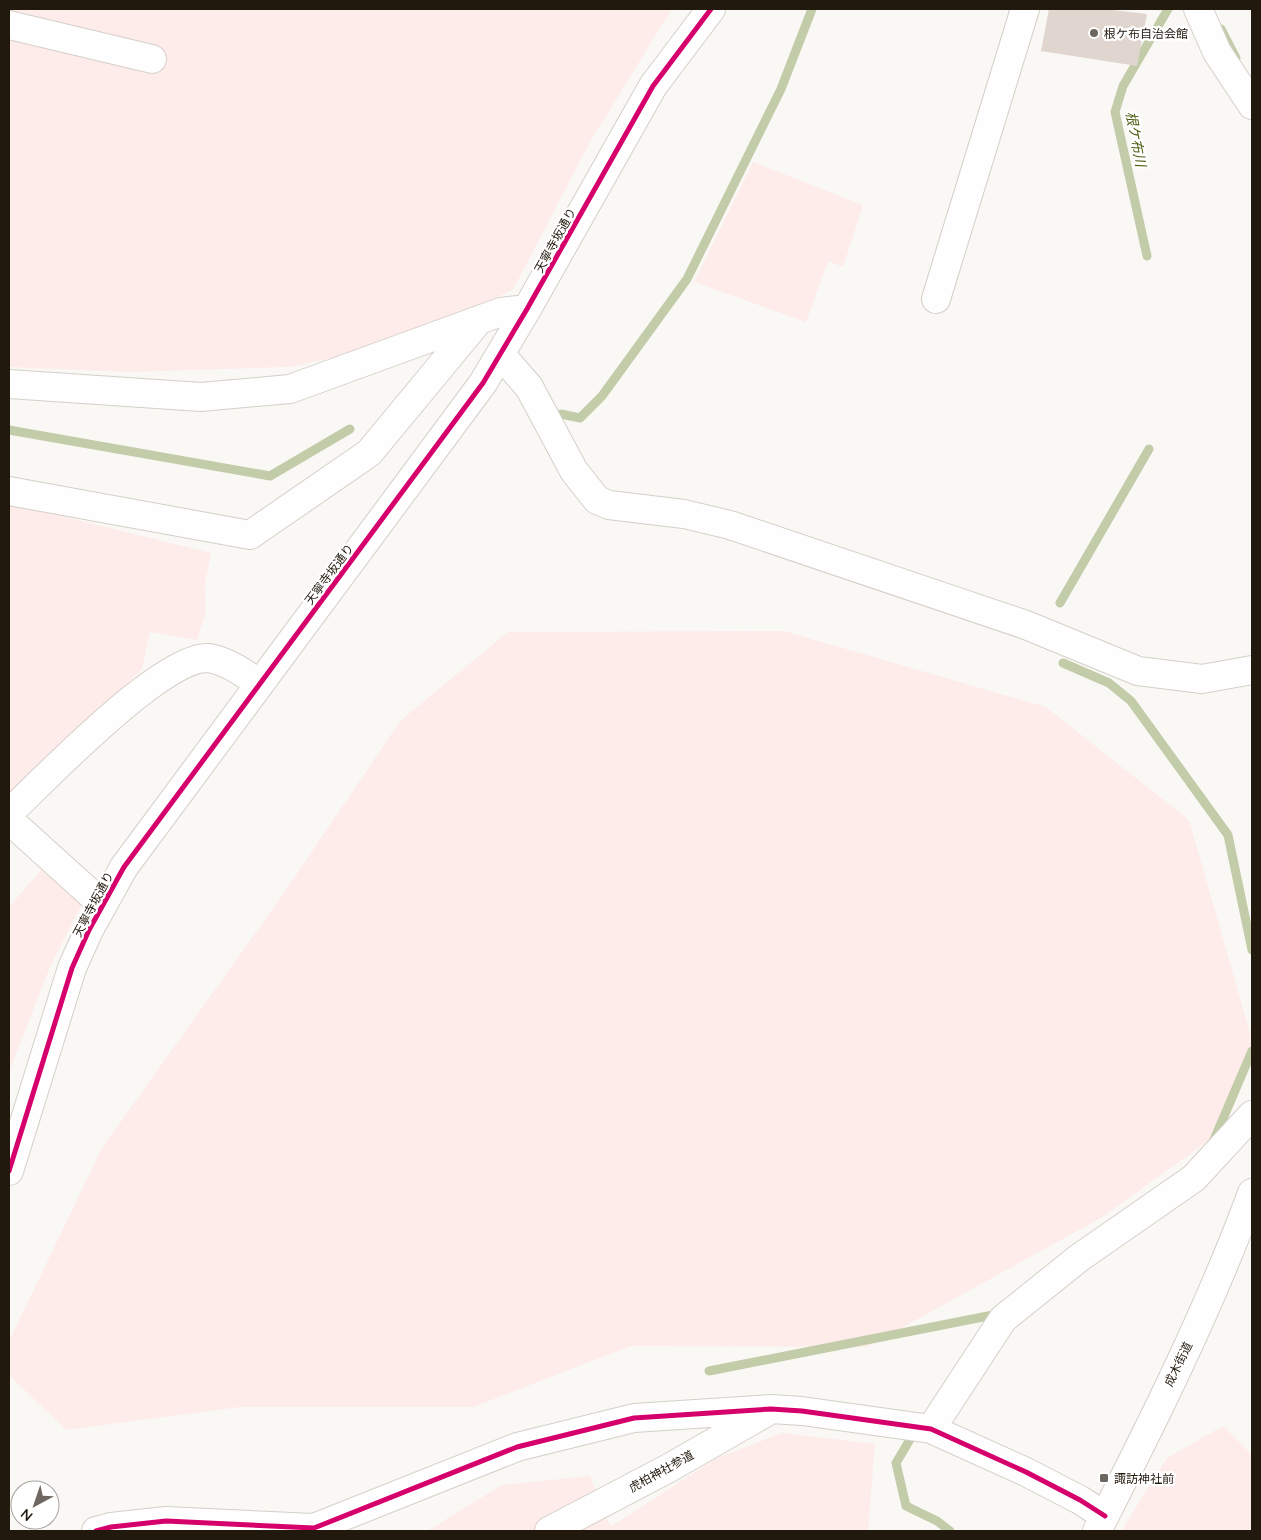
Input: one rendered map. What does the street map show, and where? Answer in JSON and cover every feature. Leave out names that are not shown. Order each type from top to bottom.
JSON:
[{"type":"street","name":"天寧寺坂通り","points":[[9,1171],[72,968],[124,866],[412,480],[501,355],[653,86],[711,9]]},
{"type":"street","points":[[936,299],[1025,9]]},
{"type":"street","points":[[1198,9],[1217,52],[1252,105]]},
{"type":"street","points":[[9,25],[152,59]]},
{"type":"street","points":[[9,384],[201,397],[290,388],[501,312],[527,309]]},
{"type":"street","points":[[9,491],[250,535],[369,453],[479,320]]},
{"type":"street","points":[[501,355],[528,387],[574,471],[597,500],[609,504],[684,514],[730,525],[1026,625],[1138,671],[1202,679],[1252,670]]},
{"type":"street","points":[[9,813],[96,731],[165,674],[185,664],[208,658],[247,674],[259,684]]},
{"type":"street","points":[[9,820],[103,905]]},
{"type":"street","points":[[931,1429],[1003,1319],[1079,1258],[1194,1178],[1252,1116]]},
{"type":"street","name":"成木街道","points":[[1101,1524],[1208,1303],[1230,1254],[1252,1193]]},
{"type":"street","points":[[96,1531],[111,1527],[166,1522],[314,1528],[517,1447],[634,1418],[771,1409],[802,1411],[931,1429],[1080,1500],[1101,1524]]},
{"type":"street","name":"虎柏神社参道","points":[[550,1531],[669,1468],[771,1409]]},
{"type":"shaded area","points":[[9,9],[669,9],[670,12],[590,142],[513,290],[429,328],[366,351],[289,367],[131,372],[9,367]]},
{"type":"shaded area","points":[[753,162],[863,205],[843,267],[828,261],[806,322],[694,282]]},
{"type":"shaded area","points":[[9,503],[211,553],[205,584],[206,612],[197,640],[150,632],[142,669],[9,800]]},
{"type":"shaded area","points":[[784,631],[1046,707],[1189,820],[1252,1040],[1226,1128],[1101,1218],[867,1347],[631,1346],[473,1407],[240,1407],[66,1430],[9,1375],[9,1341],[102,1148],[284,893],[400,721],[508,632]]},
{"type":"shaded area","points":[[41,870],[82,904],[50,967],[9,1072],[9,907]]},
{"type":"shaded area","points":[[1223,1426],[1252,1455],[1252,1531],[1121,1531],[1167,1458]]},
{"type":"shaded area","points":[[782,1433],[875,1444],[868,1531],[427,1531],[502,1485],[590,1476],[610,1527],[717,1458]]},
{"type":"building","name":"根ケ布自治会館","points":[[1049,9],[1104,9],[1147,14],[1137,66],[1041,51]]},
{"type":"waterway","points":[[561,414],[580,418],[602,396],[687,279],[781,89],[812,9]]},
{"type":"waterway","name":"根ケ布川","points":[[1147,256],[1115,112],[1123,86],[1168,9]]},
{"type":"waterway","name":"根ケ布川","points":[[1221,29],[1236,58]]},
{"type":"waterway","points":[[9,430],[270,476],[350,429]]},
{"type":"waterway","points":[[1060,603],[1149,449]]},
{"type":"waterway","points":[[1063,663],[1109,683],[1131,701],[1228,835],[1252,950]]},
{"type":"waterway","points":[[1213,1142],[1252,1051]]},
{"type":"waterway","points":[[709,1371],[993,1315]]},
{"type":"waterway","points":[[915,1431],[896,1463],[906,1506],[937,1521],[950,1531]]},
{"type":"cycle path","points":[[9,1171],[72,968],[89,930],[124,867],[483,383],[653,86],[711,9]]},
{"type":"cycle path","points":[[96,1531],[111,1527],[166,1521],[314,1528],[517,1447],[634,1418],[771,1409],[802,1411],[931,1429],[1026,1472],[1080,1500],[1105,1516]]},
{"type":"place","name":"根ケ布自治会館","points":[[1094,33]]},
{"type":"place","name":"諏訪神社前","points":[[1104,1478]]}]
